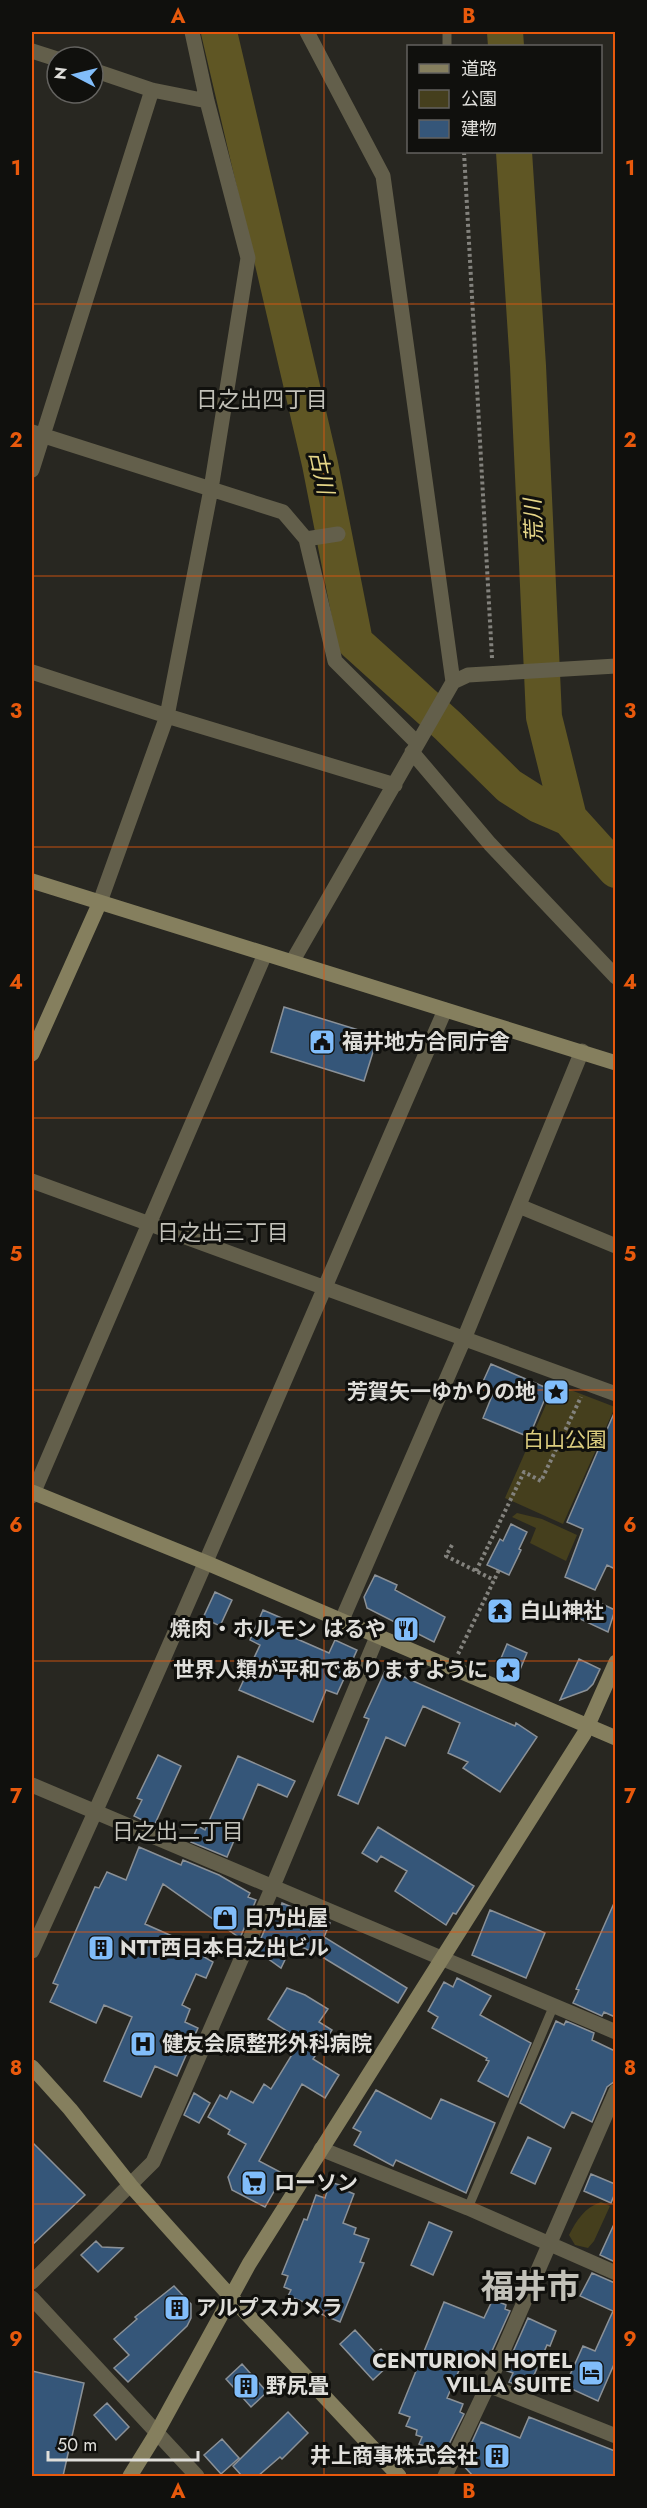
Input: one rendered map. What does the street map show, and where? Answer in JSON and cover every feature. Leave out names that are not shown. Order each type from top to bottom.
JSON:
[{"type":"street","points":[[32,1054],[100,902],[167,716],[211,489],[248,258],[207,101],[192,32]]},
{"type":"street","points":[[307,32],[383,176],[453,681]]},
{"type":"street","points":[[105,74],[152,90],[207,101]]},
{"type":"street","points":[[32,470],[37,434],[152,90]]},
{"type":"street","points":[[37,434],[283,512],[311,539],[335,661],[417,743],[490,844],[615,977]]},
{"type":"street","points":[[311,539],[338,534]]},
{"type":"street","points":[[292,962],[453,681],[468,675],[615,666]]},
{"type":"street","points":[[32,672],[394,785]]},
{"type":"street","points":[[32,881],[615,1063]]},
{"type":"street","points":[[265,954],[32,1494],[207,1563],[615,1738]]},
{"type":"street","points":[[32,1951],[207,1563],[323,1288],[445,1010]]},
{"type":"street","points":[[341,1622],[464,1339],[582,1051]]},
{"type":"street","points":[[32,1181],[615,1394]]},
{"type":"street","points":[[519,1206],[615,1246]]},
{"type":"street","points":[[32,2282],[153,2162],[273,1886],[377,1637]]},
{"type":"street","points":[[130,2476],[156,2434],[230,2296],[588,1726],[615,1662]]},
{"type":"street","points":[[32,1785],[615,2031]]},
{"type":"street","points":[[32,2067],[70,2109],[131,2186],[230,2296],[399,2476]]},
{"type":"street","points":[[446,2476],[488,2385],[615,2091]]},
{"type":"street","points":[[321,2149],[468,2208],[615,2273]]},
{"type":"street","points":[[32,2298],[197,2476]]},
{"type":"street","points":[[488,2385],[615,2436]]},
{"type":"lane","points":[[468,2208],[554,2005]]},
{"type":"path","points":[[464,153],[493,674]]},
{"type":"path","points":[[476,1571],[524,1472],[541,1480],[588,1384]]},
{"type":"path","points":[[452,1545],[446,1556],[494,1580]]},
{"type":"path","points":[[452,1668],[498,1570]]},
{"type":"green space","name":"白山公園","points":[[555,1384],[615,1407],[563,1524],[505,1498]]},
{"type":"green space","points":[[517,1513],[542,1519],[577,1535],[566,1561],[530,1543],[536,1528],[512,1517]]},
{"type":"green space","points":[[601,2202],[610,2206],[594,2241],[588,2248],[575,2245],[569,2235],[575,2224],[586,2211]]},
{"type":"building","points":[[284,1007],[378,1036],[364,1081],[271,1052]]},
{"type":"building","points":[[491,1364],[549,1389],[529,1437],[483,1418],[494,1391],[481,1386]]},
{"type":"building","points":[[615,1411],[615,1569],[607,1565],[595,1590],[565,1577],[583,1529],[567,1522]]},
{"type":"building","points":[[511,1524],[527,1532],[509,1575],[487,1565],[500,1539],[503,1541]]},
{"type":"building","points":[[375,1575],[397,1585],[395,1590],[445,1617],[434,1642],[367,1608],[364,1597]]},
{"type":"building","points":[[215,1592],[232,1600],[220,1626],[203,1618]]},
{"type":"building","points":[[589,1598],[615,1610],[608,1632],[580,1619]]},
{"type":"building","points":[[263,1610],[293,1623],[288,1635],[329,1653],[335,1640],[357,1650],[337,1694],[326,1690],[313,1722],[239,1690],[260,1645],[250,1640]]},
{"type":"building","points":[[507,1644],[527,1653],[519,1672],[499,1663]]},
{"type":"building","points":[[579,1659],[600,1669],[593,1684],[587,1690],[560,1700]]},
{"type":"building","points":[[386,1669],[515,1726],[516,1723],[537,1737],[500,1792],[463,1768],[468,1762],[448,1753],[460,1723],[423,1706],[405,1746],[386,1737],[358,1804],[338,1795],[369,1719],[364,1717]]},
{"type":"building","points":[[158,1755],[181,1766],[154,1826],[134,1816],[142,1800],[137,1798]]},
{"type":"building","points":[[238,1756],[295,1781],[287,1797],[258,1784],[227,1857],[191,1842],[198,1826],[205,1830]]},
{"type":"building","points":[[378,1827],[474,1886],[446,1925],[395,1891],[407,1871],[381,1856],[377,1862],[362,1853]]},
{"type":"building","points":[[139,1847],[181,1865],[183,1860],[219,1875],[250,1893],[248,1897],[256,1900],[240,1938],[163,1884],[145,1924],[206,1951],[204,1957],[213,1962],[206,1978],[196,1974],[182,2005],[190,2009],[185,2022],[198,2028],[177,2076],[155,2066],[141,2097],[104,2081],[132,2017],[104,2005],[96,2023],[50,2002],[58,1985],[53,1983],[95,1887],[99,1888],[107,1872],[126,1880]]},
{"type":"building","points":[[615,1901],[615,2017],[604,2012],[602,2016],[573,2003],[579,1990],[576,1989]]},
{"type":"building","points":[[282,1903],[330,1923],[324,1937],[407,1988],[398,2003],[319,1955],[293,1943],[281,1968],[256,1950],[274,1908],[280,1910]]},
{"type":"building","points":[[490,1910],[545,1933],[526,1978],[472,1955]]},
{"type":"building","points":[[457,1978],[491,1996],[480,2015],[531,2043],[508,2097],[478,2081],[489,2061],[486,2060],[487,2058],[432,2028],[438,2017],[428,2011],[444,1982],[453,1987]]},
{"type":"building","points":[[287,1988],[305,1995],[328,2009],[319,2022],[332,2030],[313,2059],[339,2075],[325,2098],[302,2084],[259,2161],[284,2174],[265,2207],[232,2190],[228,2177],[246,2144],[228,2134],[230,2130],[208,2117],[220,2095],[227,2099],[231,2091],[253,2103],[264,2084],[271,2089],[301,2040],[268,2019]]},
{"type":"building","points":[[556,2021],[564,2025],[566,2021],[594,2033],[592,2040],[615,2051],[615,2081],[607,2087],[592,2122],[572,2112],[564,2128],[520,2103]]},
{"type":"building","points":[[376,2090],[431,2119],[441,2099],[495,2123],[466,2193],[396,2160],[393,2166],[354,2145],[361,2132],[353,2128]]},
{"type":"building","points":[[194,2093],[210,2103],[199,2123],[184,2115]]},
{"type":"building","points":[[528,2137],[551,2148],[535,2184],[511,2173]]},
{"type":"building","points":[[32,2142],[85,2195],[32,2245]]},
{"type":"building","points":[[591,2174],[615,2184],[615,2193],[611,2203],[584,2191]]},
{"type":"building","points":[[330,2182],[349,2188],[347,2191],[354,2194],[343,2223],[356,2228],[354,2234],[369,2239],[360,2262],[364,2263],[340,2322],[307,2308],[309,2304],[288,2296],[291,2290],[284,2287],[288,2276],[282,2274],[316,2195],[325,2198]]},
{"type":"building","points":[[429,2222],[452,2232],[433,2275],[411,2265]]},
{"type":"building","points":[[615,2222],[615,2262],[600,2255]]},
{"type":"building","points":[[96,2241],[102,2247],[123,2248],[98,2272],[81,2255]]},
{"type":"building","points":[[592,2273],[615,2283],[615,2362],[598,2401],[565,2386],[583,2346],[595,2351],[613,2311],[580,2296]]},
{"type":"building","points":[[174,2286],[191,2304],[191,2318],[187,2326],[128,2382],[114,2368],[129,2355],[114,2339],[137,2319],[135,2317]]},
{"type":"building","points":[[493,2299],[506,2305],[505,2309],[510,2311],[487,2362],[482,2360],[480,2366],[464,2359],[447,2398],[463,2404],[460,2412],[464,2414],[444,2454],[419,2444],[422,2437],[416,2435],[417,2430],[406,2426],[410,2417],[399,2413],[444,2302],[484,2318]]},
{"type":"building","points":[[528,2318],[556,2331],[550,2346],[547,2345],[528,2389],[509,2382],[513,2373],[505,2370]]},
{"type":"building","points":[[355,2330],[376,2353],[381,2349],[392,2362],[373,2380],[340,2344]]},
{"type":"building","name":"野尻畳","points":[[242,2364],[267,2392],[251,2407],[226,2379]]},
{"type":"building","points":[[32,2371],[84,2383],[63,2476],[32,2476]]},
{"type":"building","points":[[107,2403],[129,2427],[116,2440],[94,2415]]},
{"type":"building","points":[[288,2412],[308,2433],[282,2459],[280,2457],[258,2476],[242,2476],[233,2466]]},
{"type":"building","points":[[529,2417],[615,2451],[615,2476],[473,2476],[462,2464],[481,2422],[520,2438]]},
{"type":"building","points":[[222,2439],[239,2458],[221,2474],[204,2455]]},
{"type":"waterway","name":"古川","points":[[219,32],[320,464],[355,642],[448,726],[509,786],[539,805],[569,818]]},
{"type":"waterway","name":"荒川","points":[[505,32],[506,45]]},
{"type":"waterway","name":"荒川","points":[[514,153],[528,366],[544,717],[569,818],[616,870]]},
{"type":"place","name":"福井地方合同庁舎","points":[[322,1042]]},
{"type":"place","name":"芳賀矢一ゆかりの地","points":[[556,1392]]},
{"type":"place","name":"白山神社","points":[[500,1611]]},
{"type":"place","name":"焼肉・ホルモン はるや","points":[[406,1629]]},
{"type":"place","name":"世界人類が平和でありますように","points":[[508,1670]]},
{"type":"place","name":"日乃出屋","points":[[225,1918]]},
{"type":"place","name":"NTT西日本日之出ビル","points":[[101,1948]]},
{"type":"place","name":"健友会原整形外科病院","points":[[143,2044]]},
{"type":"place","name":"ローソン","points":[[254,2183]]},
{"type":"place","name":"アルプスカメラ","points":[[177,2308]]},
{"type":"place","name":"CENTURION HOTEL VILLA SUITE","points":[[591,2373]]},
{"type":"place","name":"野尻畳","points":[[246,2386]]},
{"type":"place","name":"井上商事株式会社","points":[[497,2456]]},
{"type":"district","name":"日之出四丁目","points":[[262,399]]},
{"type":"district","name":"日之出三丁目","points":[[223,1232]]},
{"type":"district","name":"日之出二丁目","points":[[178,1831]]},
{"type":"district","name":"福井市","points":[[530,2286]]}]
